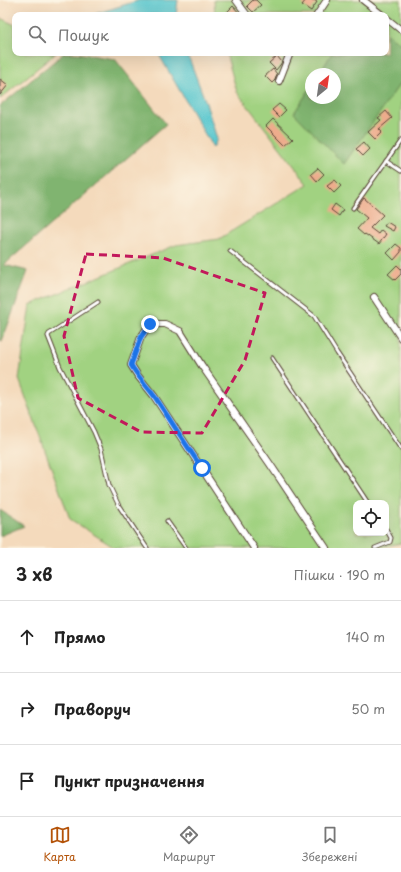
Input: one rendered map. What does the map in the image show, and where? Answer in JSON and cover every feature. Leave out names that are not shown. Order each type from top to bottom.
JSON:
[{"type":"street","points":[[236,0],[245,12]]},
{"type":"street","points":[[318,12],[327,0]]},
{"type":"street","points":[[363,0],[378,12]]},
{"type":"street","points":[[389,20],[401,30]]},
{"type":"street","points":[[279,81],[287,56]]},
{"type":"street","points":[[374,297],[401,338]]},
{"type":"street","points":[[254,548],[154,396],[131,365],[141,337],[150,324],[165,324],[180,331],[202,366],[326,548]]},
{"type":"lane","points":[[353,208],[401,140]]},
{"type":"lane","points":[[386,161],[401,171]]},
{"type":"lane","points":[[230,251],[314,316],[401,449]]},
{"type":"lane","points":[[98,302],[48,336],[60,367],[102,449],[109,485],[120,506],[147,548]]},
{"type":"lane","points":[[272,358],[366,500]]},
{"type":"lane","points":[[167,521],[186,548]]},
{"type":"lane","points":[[375,548],[390,542],[391,538],[389,534]]},
{"type":"highlighted area","points":[[86,254],[163,258],[265,293],[245,360],[202,433],[141,432],[78,398],[64,336]]},
{"type":"green space","points":[[214,0],[401,0],[401,543],[379,548],[115,548],[70,519],[19,379],[30,305],[176,245],[219,239],[308,184],[237,92],[227,56],[389,56],[389,12],[215,12]]},
{"type":"green space","points":[[0,18],[12,24],[12,56],[52,56],[0,99]]},
{"type":"green space","points":[[389,35],[401,44],[401,82],[344,164],[294,113],[305,96],[305,104],[341,104],[341,68],[323,68],[330,56],[389,56]]},
{"type":"green space","points":[[60,56],[96,56],[115,59],[166,124],[4,265],[28,271],[2,341],[0,340],[0,106]]},
{"type":"green space","points":[[0,510],[24,526],[0,536]]},
{"type":"water","points":[[140,0],[178,0],[176,12],[101,12]]},
{"type":"water","points":[[160,56],[188,56],[206,103],[217,139],[213,148]]},
{"type":"building","points":[[253,0],[256,0],[261,5],[253,12],[247,6]]},
{"type":"building","points":[[306,0],[314,0],[317,2],[311,11],[302,5]]},
{"type":"building","points":[[233,6],[238,12],[227,12]]},
{"type":"building","points":[[277,56],[282,62],[276,70],[269,63]]},
{"type":"building","points":[[273,69],[277,74],[272,83],[265,76]]},
{"type":"building","points":[[0,79],[8,85],[0,95]]},
{"type":"building","points":[[279,104],[286,110],[279,117],[272,110]]},
{"type":"building","points":[[386,111],[392,118],[379,129],[382,132],[375,139],[368,132],[381,120],[378,118]]},
{"type":"building","points":[[273,119],[293,138],[285,145],[266,126]]},
{"type":"building","points":[[364,142],[370,149],[363,156],[356,149]]},
{"type":"building","points":[[318,168],[324,174],[317,181],[311,174]]},
{"type":"building","points":[[335,180],[341,186],[334,193],[327,186]]},
{"type":"building","points":[[364,198],[383,215],[370,228],[378,234],[381,230],[386,234],[379,244],[357,229],[367,218],[356,209]]},
{"type":"building","points":[[335,204],[343,210],[339,216],[331,210]]},
{"type":"building","points":[[387,222],[395,227],[393,231],[384,226]]},
{"type":"building","points":[[396,244],[401,248],[401,252],[394,260],[387,253]]},
{"type":"building","points":[[397,265],[401,269],[401,274],[395,280],[388,274]]},
{"type":"route","points":[[150,324],[141,337],[131,365],[154,396],[202,468]]}]
